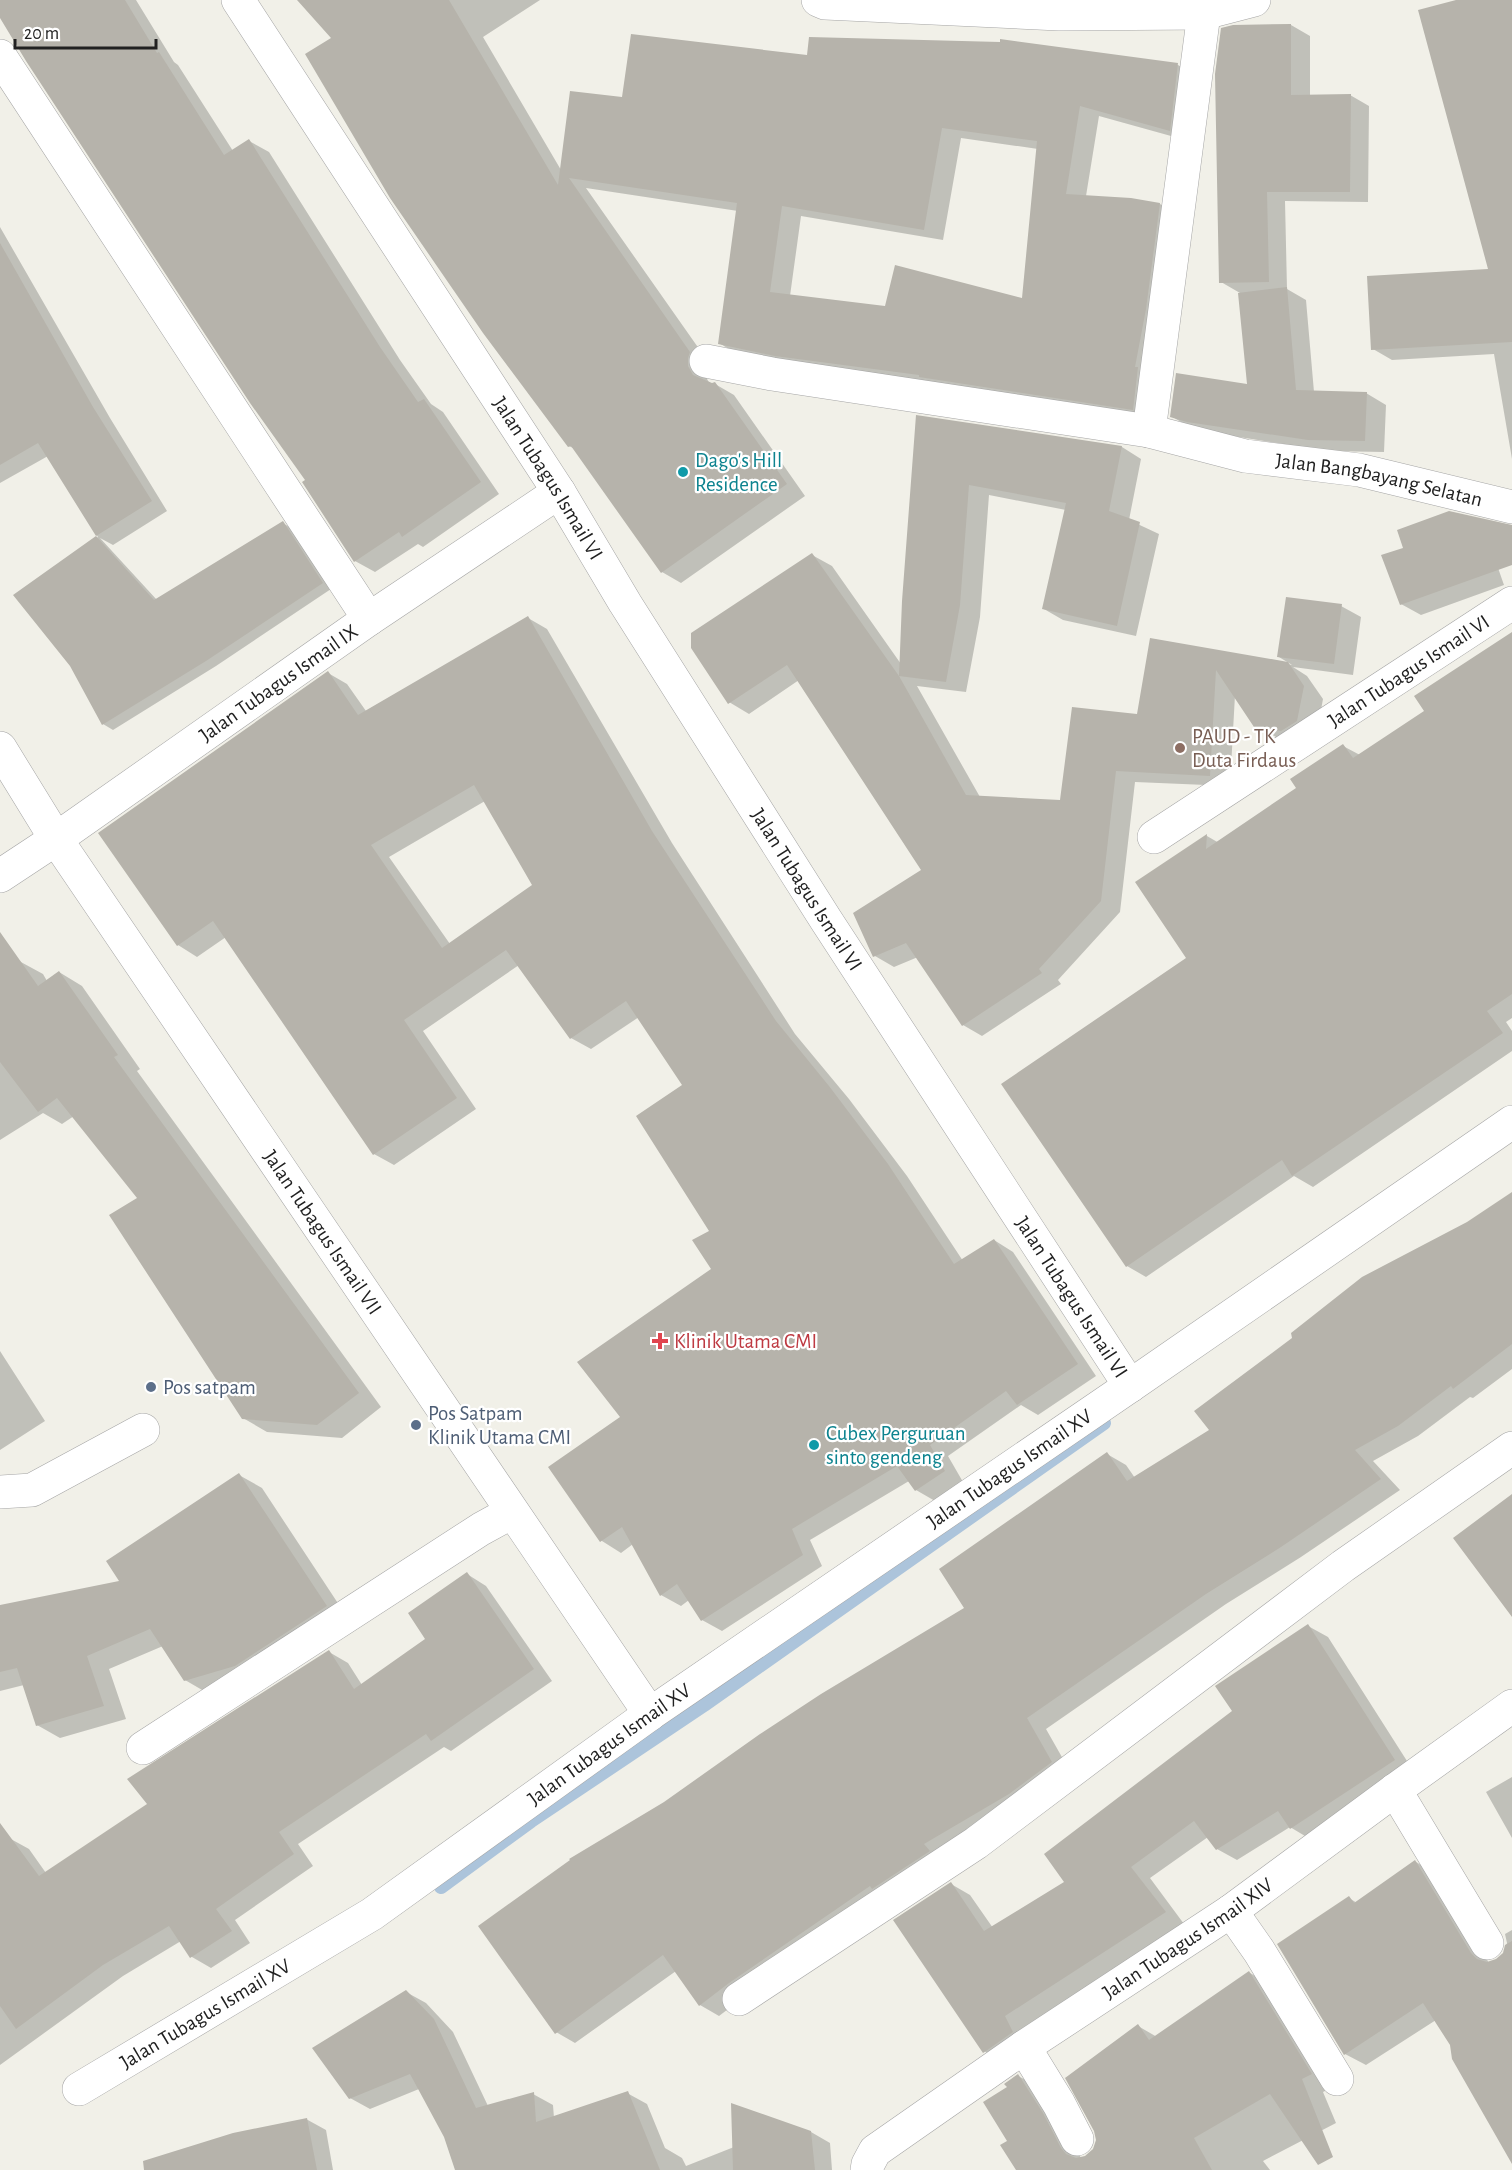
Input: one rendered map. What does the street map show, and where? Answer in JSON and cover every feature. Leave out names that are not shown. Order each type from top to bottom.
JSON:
[{"type":"street","name":"Jalan Tubagus Ismail VI","points":[[238,0],[559,492],[624,603],[826,920],[1130,1386],[1512,1122]]},
{"type":"street","points":[[818,0],[825,3],[1059,14],[1204,13],[1254,0]]},
{"type":"street","points":[[1149,431],[1204,13]]},
{"type":"street","points":[[0,56],[369,619]]},
{"type":"street","name":"Jalan Bangbayang Selatan","points":[[706,362],[1149,431],[1245,456],[1359,470],[1512,507]]},
{"type":"street","name":"Jalan Tubagus Ismail IX","points":[[0,876],[369,619],[559,492]]},
{"type":"street","name":"Jalan Tubagus Ismail VI","points":[[1154,837],[1512,603]]},
{"type":"street","name":"Jalan Tubagus Ismail VII","points":[[0,748],[56,839],[650,1714]]},
{"type":"street","name":"Jalan Tubagus Ismail XV","points":[[79,2089],[372,1914],[650,1714],[1130,1386]]},
{"type":"street","points":[[0,1492],[32,1490],[142,1430]]},
{"type":"street","points":[[739,1999],[976,1843],[1343,1566],[1512,1448]]},
{"type":"street","points":[[143,1748],[471,1536],[512,1512]]},
{"type":"street","name":"Jalan Tubagus Ismail XIV","points":[[867,2170],[875,2151],[1024,2047],[1232,1911],[1512,1706]]},
{"type":"street","points":[[1395,1790],[1487,1943]]},
{"type":"street","points":[[1232,1911],[1337,2079]]},
{"type":"street","points":[[1024,2047],[1059,2104],[1077,2139]]},
{"type":"building","points":[[0,0],[125,0],[224,155],[249,139],[380,347],[418,402],[424,399],[481,482],[402,537],[399,532],[354,562],[302,482],[305,480],[250,403],[26,61],[0,18]]},
{"type":"building","points":[[297,0],[449,0],[558,185],[570,91],[622,97],[631,34],[807,55],[809,37],[1000,42],[1000,39],[1178,63],[1170,131],[1080,106],[1066,194],[1131,198],[1160,203],[1146,309],[1135,367],[1138,367],[1133,410],[919,377],[919,375],[775,356],[718,344],[737,203],[569,178],[690,352],[688,366],[693,375],[712,383],[715,382],[787,484],[661,573],[571,446],[568,447],[483,333],[390,198],[305,54],[331,38]],"holes":[[[942,128],[1037,141],[1022,298],[895,265],[885,306],[770,292],[782,206],[924,230]]]},
{"type":"building","points":[[1456,0],[1512,0],[1512,342],[1371,350],[1367,276],[1488,269],[1418,10]]},
{"type":"building","points":[[1291,24],[1291,95],[1351,94],[1350,192],[1267,192],[1269,282],[1219,283],[1215,74],[1221,28],[1233,25]]},
{"type":"building","points":[[0,243],[93,407],[152,501],[96,536],[38,443],[0,465]]},
{"type":"building","points":[[1287,287],[1296,390],[1367,392],[1365,441],[1308,440],[1187,422],[1170,417],[1176,373],[1247,384],[1238,293]]},
{"type":"building","points":[[916,415],[1122,446],[1109,511],[1140,522],[1117,626],[1042,609],[1066,503],[969,485],[960,605],[946,682],[899,676],[902,601]]},
{"type":"building","points":[[1449,511],[1512,525],[1512,565],[1400,605],[1381,555],[1403,548],[1397,530]]},
{"type":"building","points":[[283,521],[323,583],[206,661],[102,725],[70,666],[13,595],[96,536],[154,600]]},
{"type":"building","points":[[812,553],[899,676],[966,795],[1060,800],[1072,707],[1137,714],[1150,638],[1288,662],[1304,686],[1297,721],[1281,731],[1254,727],[1216,670],[1210,776],[1116,771],[1101,901],[1039,969],[1042,973],[962,1026],[906,943],[873,957],[853,913],[921,870],[787,665],[728,704],[691,648],[691,633]]},
{"type":"building","points":[[1286,597],[1342,604],[1334,664],[1277,657]]},
{"type":"building","points":[[528,616],[652,831],[776,1021],[888,1164],[954,1264],[994,1239],[1078,1364],[1017,1405],[1006,1391],[930,1445],[945,1471],[915,1491],[897,1466],[792,1529],[803,1555],[701,1621],[677,1584],[660,1596],[622,1527],[600,1542],[548,1467],[620,1417],[577,1362],[711,1269],[692,1240],[709,1231],[636,1116],[682,1085],[626,1001],[570,1039],[506,950],[404,1020],[457,1098],[373,1155],[213,921],[177,946],[98,833],[328,671],[358,715]],"holes":[[[474,785],[532,885],[442,948],[371,845]]]},
{"type":"building","points":[[1512,632],[1512,994],[1487,1011],[1503,1033],[1292,1176],[1282,1160],[1126,1267],[1001,1084],[1186,958],[1135,882],[1207,834],[1206,849],[1296,788],[1290,779],[1343,744],[1353,758],[1424,711],[1414,696]]},
{"type":"building","points":[[0,932],[38,986],[59,971],[118,1055],[114,1057],[359,1393],[317,1425],[242,1419],[109,1215],[137,1198],[57,1098],[38,1112],[0,1062]]},
{"type":"building","points":[[1512,1192],[1512,1344],[1453,1389],[1451,1386],[1398,1426],[1355,1450],[1381,1479],[1281,1547],[1206,1594],[1027,1718],[1052,1762],[1009,1794],[924,1844],[930,1851],[872,1889],[870,1886],[699,2006],[663,1955],[555,2034],[478,1926],[569,1859],[664,1802],[821,1694],[964,1608],[939,1569],[1107,1452],[1127,1481],[1209,1430],[1194,1411],[1292,1338],[1291,1333],[1362,1277],[1467,1222]]},
{"type":"building","points":[[239,1473],[327,1606],[235,1666],[184,1681],[150,1629],[87,1656],[104,1706],[36,1726],[17,1668],[0,1672],[0,1605],[119,1581],[106,1561]]},
{"type":"building","points":[[1512,1494],[1512,1617],[1453,1538]]},
{"type":"building","points":[[467,1572],[534,1669],[431,1741],[426,1734],[279,1832],[294,1854],[216,1909],[232,1931],[190,1958],[169,1926],[103,1965],[16,2029],[0,2006],[0,1823],[39,1876],[147,1804],[127,1779],[329,1650],[354,1689],[425,1639],[408,1613]]},
{"type":"building","points":[[1308,1624],[1395,1760],[1290,1829],[1278,1811],[1216,1850],[1194,1821],[1131,1867],[1166,1912],[1005,2016],[1013,2032],[983,2053],[893,1920],[951,1882],[984,1931],[1064,1882],[1044,1854],[1232,1711],[1215,1686]]},
{"type":"building","points":[[1415,1860],[1471,1953],[1477,1959],[1487,1962],[1496,1959],[1503,1953],[1505,1945],[1512,1941],[1512,2164],[1452,2059],[1450,2045],[1423,2003],[1344,2055],[1277,1944],[1349,1896],[1354,1903]]},
{"type":"building","points":[[1249,1971],[1312,2074],[1302,2079],[1333,2157],[1318,2165],[1270,2094],[1194,2138],[1212,2170],[1016,2170],[1000,2145],[1007,2141],[983,2102],[1007,2087],[1004,2084],[1018,2074],[1043,2113],[1061,2148],[1066,2154],[1076,2158],[1085,2156],[1093,2149],[1096,2140],[1094,2131],[1065,2078],[1138,2024],[1149,2040]]},
{"type":"building","points":[[406,1990],[434,2019],[476,2108],[534,2092],[536,2122],[628,2091],[660,2170],[455,2170],[444,2137],[410,2074],[349,2099],[312,2048]]},
{"type":"building","points":[[731,2103],[811,2131],[815,2170],[733,2170]]},
{"type":"building","points":[[307,2118],[317,2170],[144,2170],[143,2161],[233,2133]]},
{"type":"waterway","points":[[441,1887],[531,1821],[704,1705],[1104,1423]]},
{"type":"place","name":"Dago's Hill Residence","points":[[683,472]]},
{"type":"place","name":"PAUD - TK Duta Firdaus","points":[[1180,748]]},
{"type":"place","name":"Klinik Utama CMI","points":[[660,1341]]},
{"type":"place","name":"Pos satpam","points":[[151,1387]]},
{"type":"place","name":"Pos Satpam Klinik Utama CMI","points":[[416,1425]]},
{"type":"place","name":"Cubex Perguruan sinto gendeng","points":[[814,1445]]}]
